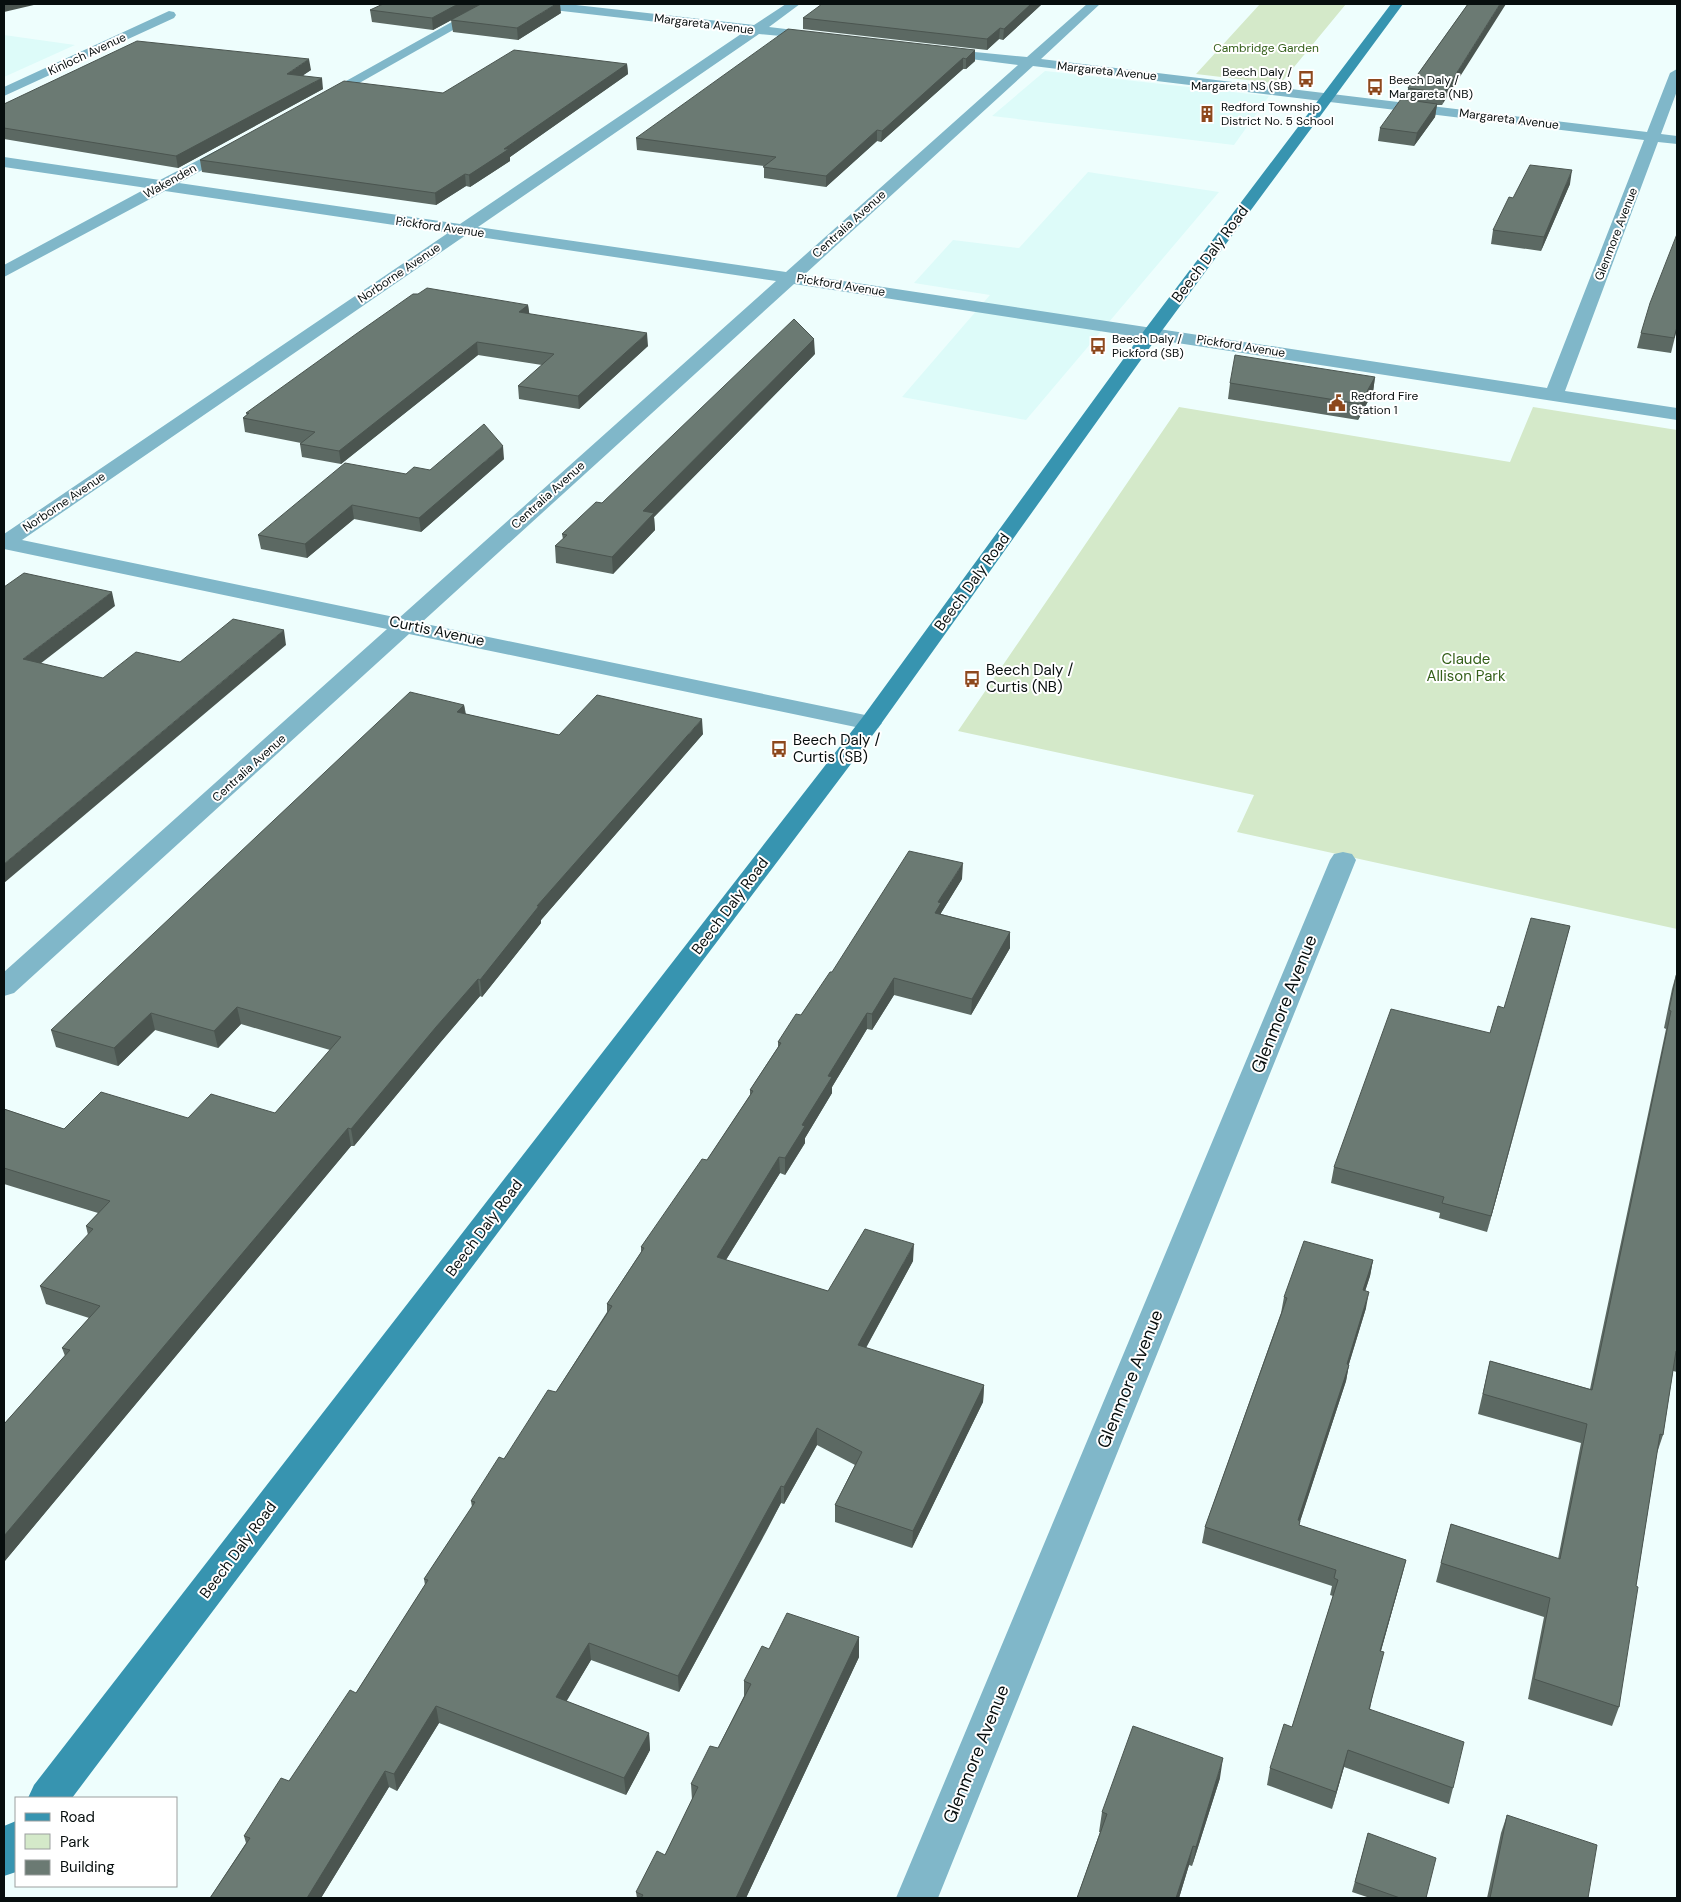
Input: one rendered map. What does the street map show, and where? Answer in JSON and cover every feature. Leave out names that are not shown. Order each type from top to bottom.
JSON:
[{"type":"main road","name":"Beech Daly Road","points":[[49,1797],[870,722],[1152,332],[1397,4]]},
{"type":"main road","points":[[4,1857],[15,1841]]},
{"type":"street","points":[[302,109],[493,4]]},
{"type":"street","name":"Margareta Avenue","points":[[536,4],[832,39]]},
{"type":"street","name":"Norborne Avenue","points":[[4,543],[794,4]]},
{"type":"street","name":"Centralia Avenue","points":[[4,987],[1094,4]]},
{"type":"street","name":"Kinloch Avenue","points":[[4,92],[170,15]]},
{"type":"street","name":"Margareta Avenue","points":[[928,50],[1677,140]]},
{"type":"street","name":"Glenmore Avenue","points":[[1554,395],[1677,74]]},
{"type":"street","name":"Wakenden","points":[[4,272],[250,137]]},
{"type":"street","name":"Pickford Avenue","points":[[4,162],[1152,332],[1677,414]]},
{"type":"street","name":"Curtis Avenue","points":[[4,543],[406,624],[870,722]]},
{"type":"street","name":"Glenmore Avenue","points":[[916,1898],[1343,860]]},
{"type":"shaded area","points":[[4,35],[75,45],[4,77]]},
{"type":"shaded area","points":[[1045,71],[1269,96],[1234,145],[992,116]]},
{"type":"shaded area","points":[[1088,172],[1219,192],[1026,420],[902,397],[990,295],[914,283],[953,240],[1019,248]]},
{"type":"green space","name":"Cambridge Garden","points":[[1260,4],[1346,4],[1280,84],[1196,74]]},
{"type":"green space","name":"Claude Allison Park","points":[[1179,407],[1510,462],[1533,407],[1677,430],[1677,929],[1237,832],[1254,795],[958,731]]},
{"type":"building","points":[[383,4],[458,4],[432,18],[370,10]]},
{"type":"building","points":[[481,4],[556,4],[517,28],[451,20]]},
{"type":"building","points":[[822,4],[1031,4],[1004,29],[1000,28],[987,39],[803,18]]},
{"type":"building","points":[[1468,4],[1500,4],[1444,93],[1408,88]]},
{"type":"building","points":[[788,29],[975,50],[966,59],[963,58],[882,131],[877,130],[826,176],[763,167],[776,157],[636,138]]},
{"type":"building","points":[[137,41],[309,59],[287,74],[322,78],[176,156],[4,128],[4,104]]},
{"type":"building","points":[[514,50],[627,64],[504,149],[509,149],[469,175],[465,174],[435,193],[200,160],[344,81],[443,93]]},
{"type":"building","points":[[1401,99],[1437,104],[1417,133],[1380,128]]},
{"type":"building","points":[[1530,165],[1572,170],[1544,237],[1493,230],[1509,197],[1513,198]]},
{"type":"building","points":[[1677,234],[1677,327],[1674,338],[1641,333],[1650,303]]},
{"type":"building","points":[[427,288],[528,305],[519,312],[647,333],[578,396],[518,386],[554,354],[477,342],[339,451],[300,444],[315,432],[243,418],[249,413],[246,413],[356,334],[413,294],[418,294]]},
{"type":"building","points":[[794,319],[814,339],[643,511],[654,513],[612,557],[555,546],[567,535],[562,534],[596,502],[602,503]]},
{"type":"building","points":[[1235,355],[1375,377],[1360,404],[1230,383]]},
{"type":"building","points":[[484,424],[503,446],[419,518],[352,505],[305,544],[258,535],[345,463],[406,474],[414,467],[430,470]]},
{"type":"building","points":[[24,573],[112,592],[23,659],[103,678],[136,652],[180,662],[233,619],[284,630],[4,864],[4,587]]},
{"type":"building","points":[[410,692],[464,705],[457,712],[559,735],[597,695],[702,719],[537,906],[539,906],[480,980],[478,979],[436,1027],[351,1129],[348,1128],[4,1536],[4,1424],[70,1350],[62,1348],[100,1306],[40,1286],[93,1229],[86,1226],[110,1201],[4,1168],[4,1109],[64,1129],[101,1092],[188,1118],[211,1094],[275,1113],[341,1037],[237,1007],[214,1031],[151,1013],[114,1048],[51,1030]]},
{"type":"building","points":[[909,851],[963,863],[938,902],[941,903],[935,913],[1010,932],[972,999],[894,978],[872,1014],[867,1013],[828,1076],[832,1077],[802,1125],[805,1126],[785,1158],[779,1157],[717,1257],[828,1291],[865,1229],[914,1244],[858,1345],[984,1385],[913,1531],[835,1505],[862,1452],[817,1428],[784,1487],[781,1486],[678,1676],[589,1643],[556,1697],[649,1733],[624,1778],[436,1706],[394,1774],[385,1771],[307,1898],[210,1898],[250,1838],[244,1836],[281,1778],[289,1781],[350,1690],[356,1693],[428,1580],[424,1579],[475,1502],[471,1501],[499,1457],[504,1459],[548,1390],[556,1392],[612,1306],[607,1304],[644,1248],[641,1247],[702,1159],[707,1160],[753,1091],[750,1090],[781,1043],[778,1042],[796,1014],[801,1015],[830,972],[832,972]]},
{"type":"building","points":[[1531,918],[1570,926],[1491,1216],[1442,1203],[1444,1197],[1334,1167],[1391,1009],[1490,1033],[1498,1006],[1504,1008]]},
{"type":"building","points":[[1677,972],[1677,1351],[1663,1435],[1660,1434],[1619,1707],[1534,1679],[1550,1598],[1441,1563],[1451,1524],[1560,1559],[1587,1424],[1483,1394],[1490,1361],[1592,1390],[1671,1011],[1669,1010]]},
{"type":"building","points":[[1304,1241],[1373,1260],[1363,1290],[1369,1292],[1347,1364],[1349,1365],[1298,1520],[1300,1521],[1299,1525],[1406,1560],[1380,1651],[1384,1652],[1369,1709],[1464,1742],[1453,1788],[1348,1750],[1336,1792],[1270,1768],[1284,1724],[1292,1727],[1338,1580],[1334,1578],[1336,1570],[1205,1527],[1287,1298],[1284,1297]]},
{"type":"building","points":[[787,1613],[859,1637],[736,1898],[641,1898],[643,1895],[636,1892],[657,1851],[665,1855],[698,1787],[691,1784],[710,1746],[718,1748],[751,1684],[744,1681],[762,1646],[769,1649]]},
{"type":"building","points":[[1133,1726],[1223,1758],[1196,1847],[1193,1846],[1176,1898],[1077,1898],[1107,1814],[1102,1812]]},
{"type":"building","points":[[1507,1815],[1597,1845],[1588,1898],[1490,1898]]},
{"type":"building","points":[[1368,1833],[1436,1858],[1426,1898],[1400,1898],[1355,1882]]},
{"type":"place","name":"Beech Daly / Margareta NS (SB)","points":[[1306,79]]},
{"type":"place","name":"Beech Daly / Margareta (NB)","points":[[1375,87]]},
{"type":"place","name":"Redford Township District No. 5 School","points":[[1207,114]]},
{"type":"place","name":"Beech Daly / Pickford (SB)","points":[[1098,346]]},
{"type":"place","name":"Redford Fire Station 1","points":[[1337,403]]},
{"type":"place","name":"Beech Daly / Curtis (NB)","points":[[972,679]]},
{"type":"place","name":"Beech Daly / Curtis (SB)","points":[[779,749]]}]
